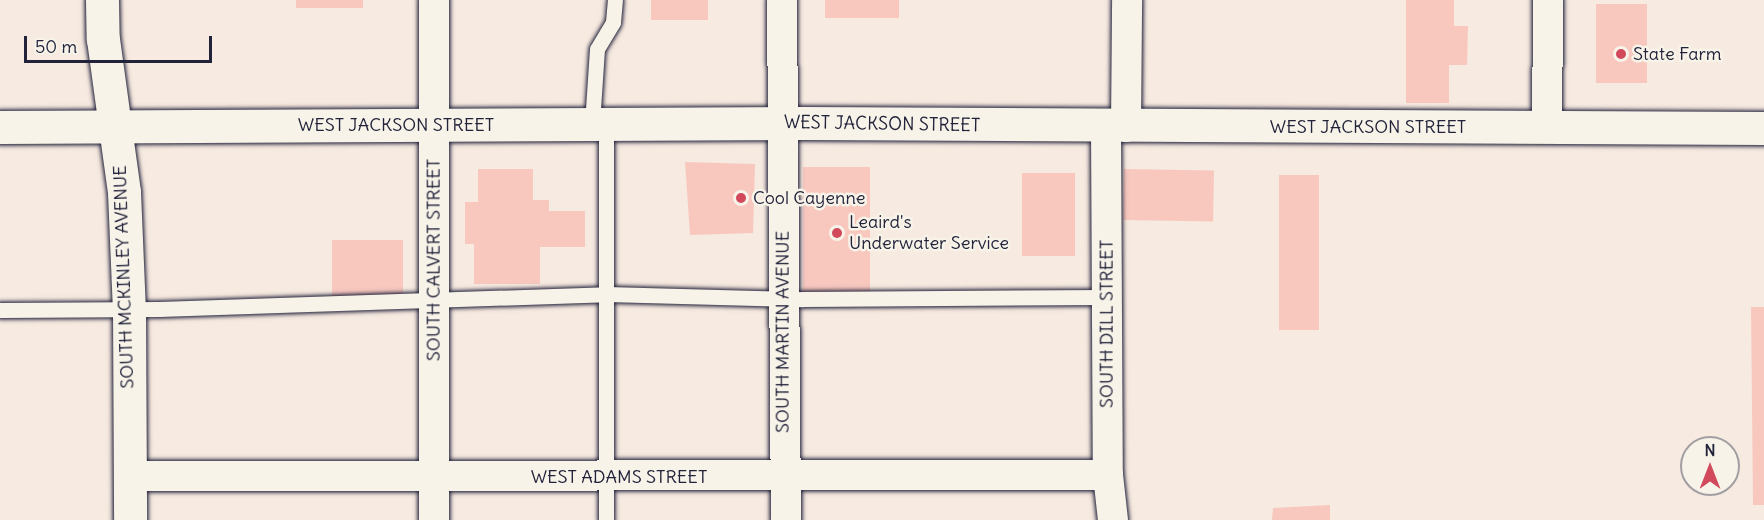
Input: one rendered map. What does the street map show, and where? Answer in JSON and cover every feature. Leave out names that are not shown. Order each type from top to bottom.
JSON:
[{"type":"main road","name":"SOUTH MCKINLEY AVENUE","points":[[102,0],[102,39],[124,192],[129,309],[130,520]]},
{"type":"main road","name":"WEST JACKSON STREET","points":[[0,127],[783,123],[1116,127],[1764,128]]},
{"type":"street","name":"SOUTH CALVERT STREET","points":[[434,0],[434,520]]},
{"type":"street","name":"SOUTH MARTIN AVENUE","points":[[782,0],[782,299],[786,520]]},
{"type":"street","name":"SOUTH DILL STREET","points":[[1113,520],[1108,475],[1107,297],[1116,127],[1127,0]]},
{"type":"street","points":[[1547,127],[1548,0]]},
{"type":"street","name":"WEST ADAMS STREET","points":[[130,476],[1108,475]]},
{"type":"lane","points":[[606,520],[606,294],[597,50],[613,22],[615,0]]},
{"type":"lane","points":[[0,310],[129,309],[606,294],[782,299],[1107,297]]},
{"type":"building","points":[[296,0],[363,0],[363,8],[296,8]]},
{"type":"building","points":[[651,0],[708,0],[708,20],[651,20]]},
{"type":"building","points":[[825,0],[899,0],[899,18],[825,18]]},
{"type":"building","points":[[1406,0],[1454,0],[1454,26],[1468,26],[1467,65],[1449,65],[1449,103],[1406,103]]},
{"type":"building","name":"State Farm","points":[[1596,4],[1647,4],[1647,83],[1596,83]]},
{"type":"building","points":[[685,162],[755,164],[753,233],[690,235]]},
{"type":"building","name":"Leaird's Underwater Service","points":[[803,167],[870,167],[870,299],[803,299]]},
{"type":"building","points":[[478,169],[533,169],[533,200],[549,200],[549,211],[585,211],[585,247],[540,247],[540,284],[474,284],[474,244],[465,244],[465,202],[478,202]]},
{"type":"building","points":[[1124,169],[1214,171],[1213,222],[1123,220]]},
{"type":"building","points":[[1022,173],[1075,173],[1075,256],[1022,256]]},
{"type":"building","points":[[1279,175],[1319,175],[1319,330],[1279,330]]},
{"type":"building","points":[[332,240],[403,240],[403,303],[332,303]]},
{"type":"building","points":[[1751,307],[1764,307],[1764,505],[1753,505]]},
{"type":"building","points":[[1330,505],[1330,520],[1272,520],[1273,508]]},
{"type":"place","name":"State Farm","points":[[1621,54]]},
{"type":"place","name":"Cool Cayenne","points":[[741,198]]},
{"type":"place","name":"Leaird's Underwater Service","points":[[837,233]]}]
